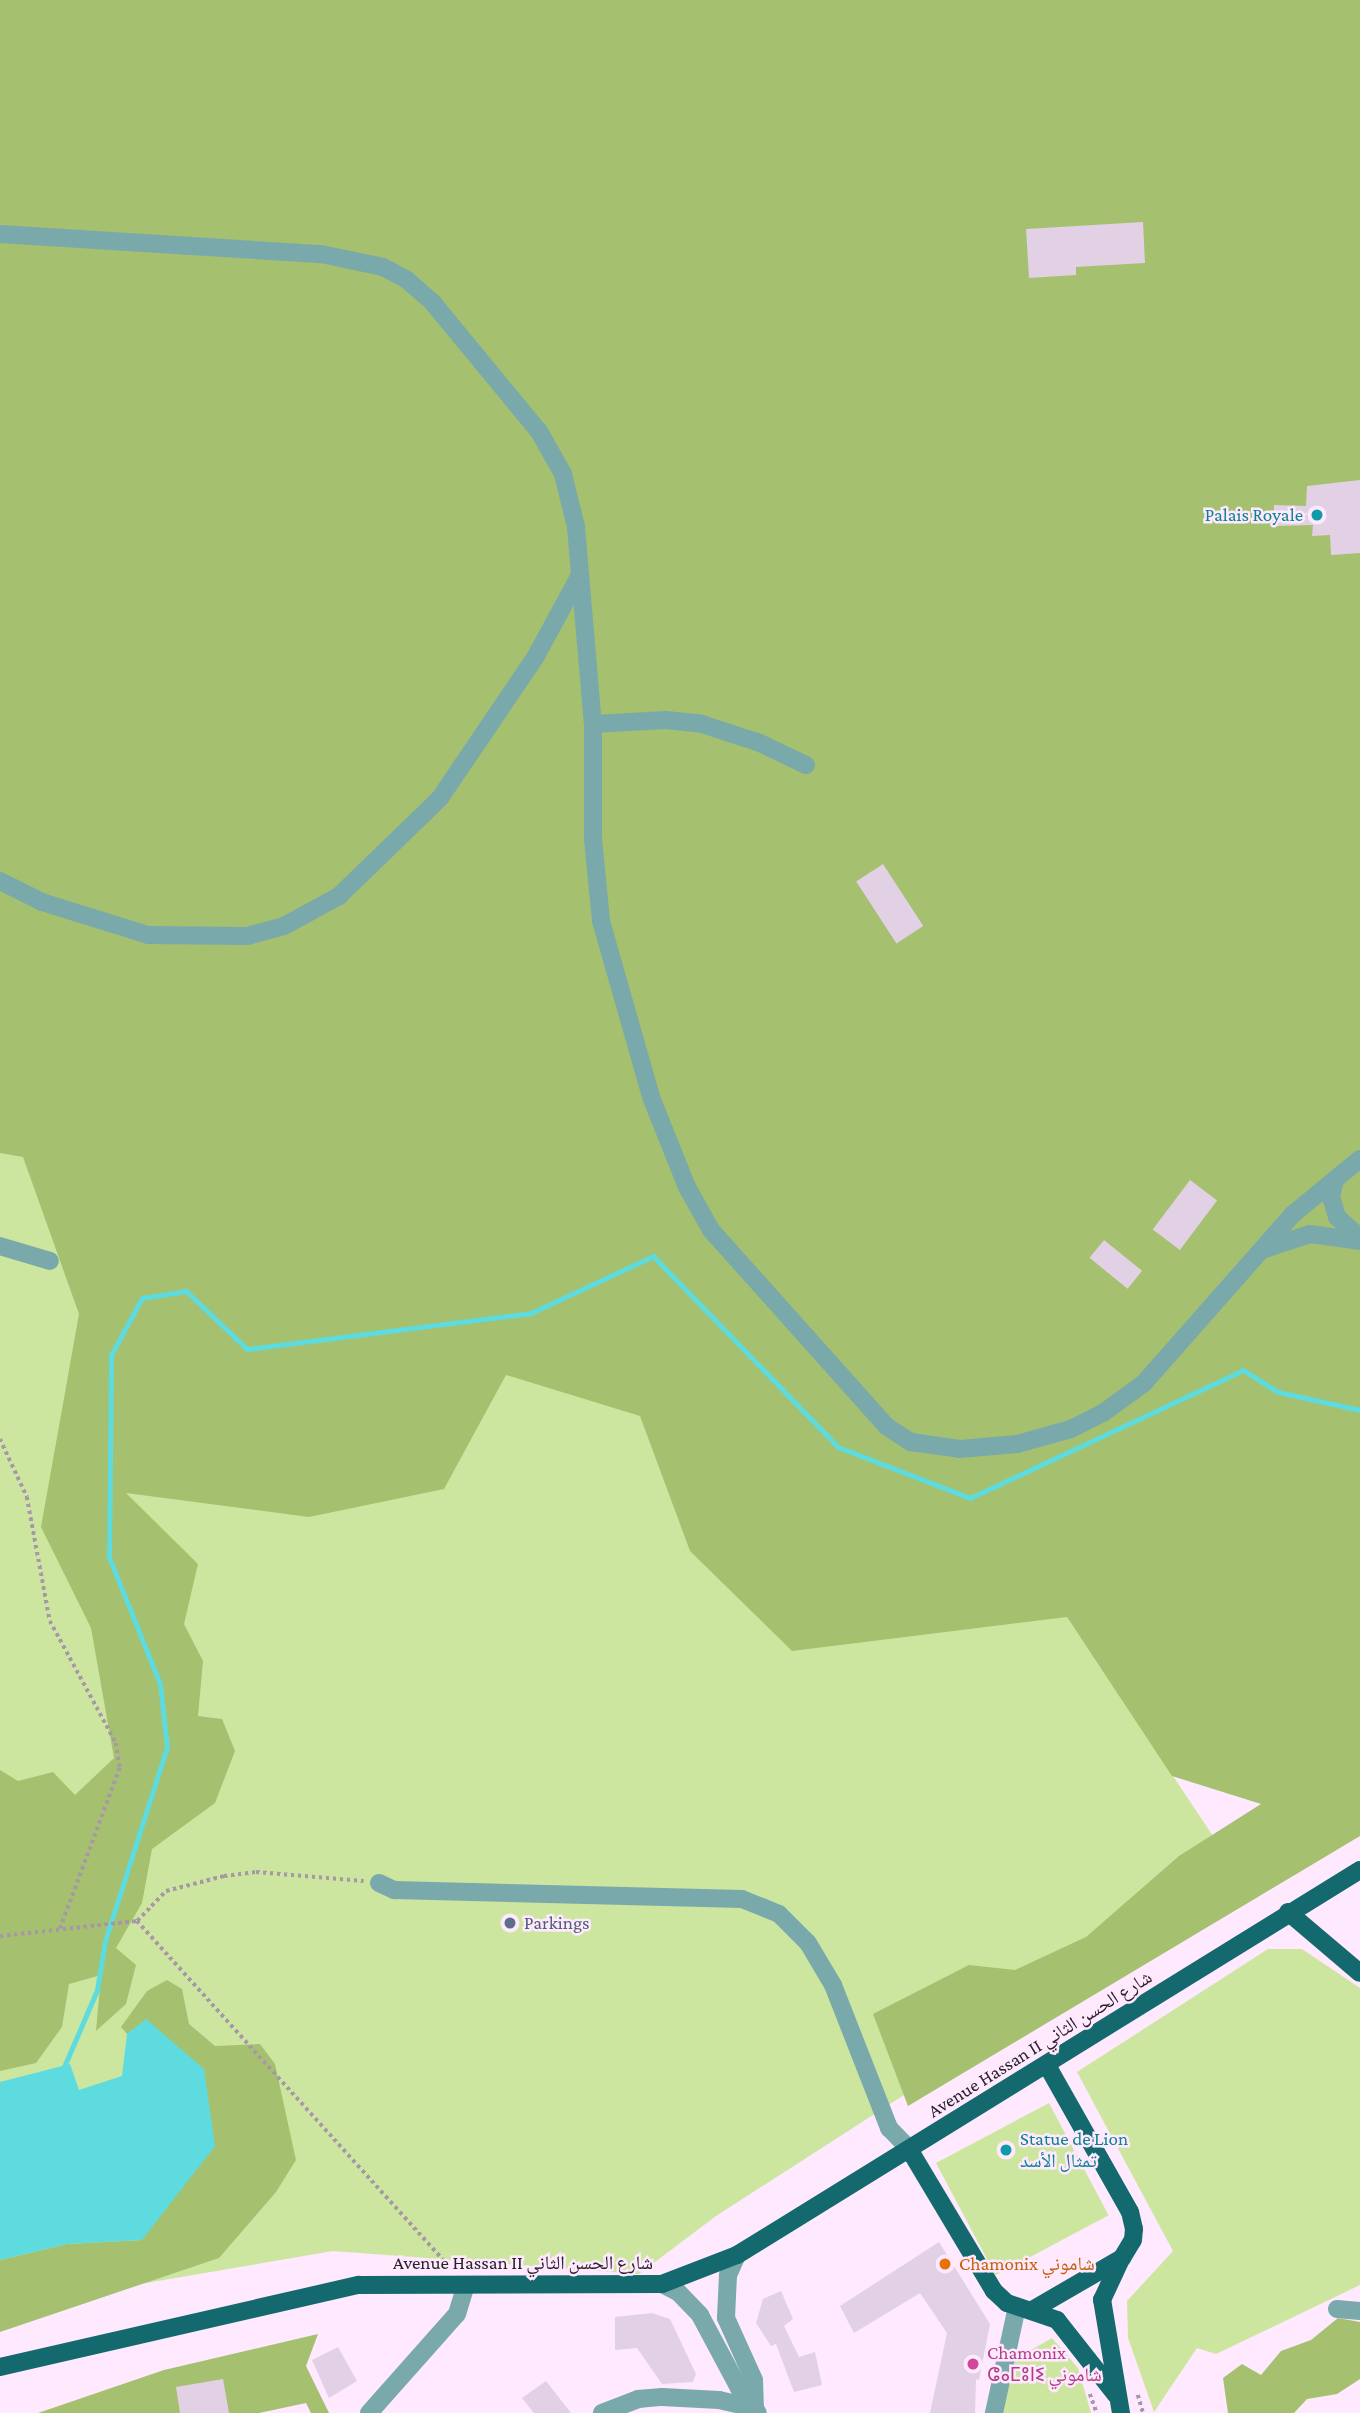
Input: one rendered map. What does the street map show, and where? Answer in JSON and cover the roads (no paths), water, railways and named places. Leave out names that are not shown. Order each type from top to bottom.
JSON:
[{"type":"main road","name":"Avenue Hassan II شارع الحسن الثاني","points":[[0,2367],[359,2285],[662,2284],[737,2255],[1047,2065],[1288,1912],[1360,1870]]},
{"type":"main road","points":[[1288,1912],[1360,1973]]},
{"type":"main road","points":[[1047,2065],[1130,2212],[1133,2241],[1102,2300],[1116,2366],[1116,2395],[1121,2413]]},
{"type":"main road","points":[[909,2149],[994,2291],[1066,2329],[1116,2395]]},
{"type":"main road","points":[[1026,2308],[1122,2258]]},
{"type":"street","points":[[0,234],[321,254],[383,267],[407,279],[440,310],[540,433],[563,474],[572,503],[593,724],[593,839],[601,921],[651,1097],[687,1187],[711,1230],[766,1297],[886,1426],[911,1442],[960,1449],[1017,1444],[1071,1429],[1143,1383],[1292,1215],[1360,1159]]},
{"type":"street","points":[[0,881],[42,902],[148,935],[247,936],[284,926],[339,896],[440,798],[536,656],[580,575]]},
{"type":"street","points":[[593,724],[666,720],[702,724],[760,743],[806,765]]},
{"type":"street","points":[[1335,1180],[1331,1197],[1337,1217],[1360,1239]]},
{"type":"street","points":[[1254,1257],[1287,1239],[1310,1234],[1360,1239]]},
{"type":"street","points":[[0,1246],[50,1261]]},
{"type":"street","points":[[379,1883],[394,1891],[742,1899],[779,1914],[808,1943],[834,1985],[889,2128],[909,2149]]},
{"type":"street","points":[[737,2255],[728,2275],[726,2318],[754,2380],[757,2411]]},
{"type":"street","points":[[662,2284],[678,2292],[700,2315],[739,2388],[757,2411]]},
{"type":"street","points":[[369,2413],[457,2314],[466,2285]]},
{"type":"street","points":[[994,2413],[1026,2308]]},
{"type":"street","points":[[1337,2309],[1360,2311]]},
{"type":"street","points":[[602,2413],[638,2399],[662,2397],[757,2411]]},
{"type":"water","points":[[146,2019],[204,2069],[215,2146],[142,2240],[67,2244],[0,2260],[0,2082],[70,2064],[79,2090],[122,2076],[127,2034]]},
{"type":"waterway","points":[[63,2069],[97,1990],[105,1941],[167,1747],[160,1684],[109,1557],[111,1355],[142,1298],[186,1291],[247,1349],[531,1313],[653,1256],[838,1447],[970,1498],[1243,1370],[1278,1392],[1360,1410]]},
{"type":"place","name":"Palais Royale","points":[[1317,515]]},
{"type":"place","name":"Parkings","points":[[510,1923]]},
{"type":"place","name":"Statue de Lion تمثال الأسد","points":[[1006,2150]]},
{"type":"place","name":"Chamonix شاموني","points":[[945,2264]]},
{"type":"place","name":"Chamonix ⵛⴰⵎⵓⵏⵉ شاموني","points":[[973,2364]]}]
